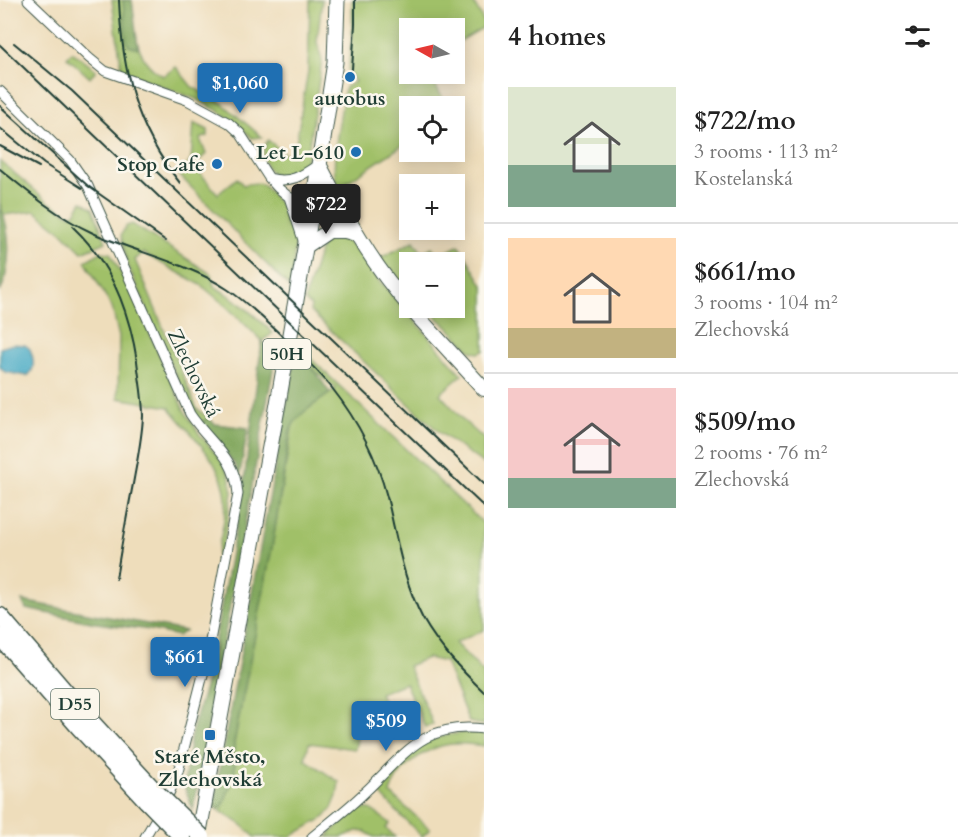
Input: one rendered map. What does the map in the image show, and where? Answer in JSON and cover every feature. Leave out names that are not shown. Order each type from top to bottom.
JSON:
[{"type":"highway","name":"D55","points":[[0,616],[86,716],[182,837]]},
{"type":"highway","name":"D55","points":[[0,637],[78,726],[150,795],[200,837]]},
{"type":"main road","name":"50H","points":[[200,837],[313,204],[334,62],[337,0]]},
{"type":"main road","points":[[319,164],[343,211],[350,233]]},
{"type":"main road","points":[[313,204],[329,204],[343,211]]},
{"type":"main road","points":[[313,204],[350,233],[399,295]]},
{"type":"main road","points":[[304,248],[326,232],[350,233]]},
{"type":"main road","points":[[420,318],[484,389]]},
{"type":"street","points":[[29,1],[105,71],[187,100],[229,123],[245,138],[269,178],[289,197],[313,204]]},
{"type":"street","name":"Zlechovská","points":[[0,91],[70,160],[88,186],[190,414],[231,465],[237,479],[238,494],[207,656],[181,760],[171,790],[145,837]]},
{"type":"street","points":[[269,178],[294,180],[319,164]]},
{"type":"street","points":[[289,197],[304,248]]},
{"type":"street","points":[[312,837],[365,792],[416,743],[444,731],[462,728],[484,729]]},
{"type":"green space","points":[[112,0],[132,0],[141,53],[153,70],[163,76],[176,67],[192,87],[222,103],[262,137],[252,138],[237,123],[196,99],[122,71]]},
{"type":"green space","points":[[123,0],[132,0],[138,48],[129,46],[126,42]]},
{"type":"green space","points":[[310,0],[322,0],[317,42],[322,60],[307,159],[301,169],[294,173],[295,176],[280,176],[270,171],[265,161],[264,150],[268,140],[285,154],[294,155],[308,71]]},
{"type":"green space","points":[[352,0],[444,0],[446,3],[453,0],[472,0],[484,22],[484,27],[465,38],[465,18],[399,18],[399,84],[435,84],[441,96],[399,96],[399,148],[338,188],[334,168],[339,124],[345,87],[355,82],[348,70],[352,33]]},
{"type":"green space","points":[[72,52],[96,70],[90,78],[67,57]]},
{"type":"green space","points":[[194,123],[208,130],[208,136],[200,139],[206,154],[195,164],[195,167],[218,194],[237,178],[243,185],[261,184],[289,214],[295,240],[289,287],[180,176],[191,160]]},
{"type":"green space","points":[[0,161],[50,203],[71,215],[75,213],[82,201],[93,208],[106,242],[82,252],[62,232],[35,211],[4,215],[0,204]]},
{"type":"green space","points":[[0,204],[9,248],[7,271],[0,293]]},
{"type":"green space","points":[[132,224],[211,274],[214,286],[230,296],[273,333],[262,341],[201,285],[143,253],[135,260],[197,409],[208,418],[202,422],[191,410],[127,263],[121,235],[126,226]]},
{"type":"green space","points":[[330,237],[339,238],[361,253],[381,284],[399,302],[399,318],[413,318],[462,375],[440,394],[484,439],[484,464],[440,433],[310,311],[311,306],[305,301],[306,294],[321,246]]},
{"type":"green space","points":[[414,241],[421,252],[399,252],[399,284],[380,258]]},
{"type":"green space","points":[[459,245],[463,252],[447,252]]},
{"type":"green space","points":[[432,247],[435,252],[424,252]]},
{"type":"green space","points":[[101,252],[110,253],[129,287],[184,410],[229,474],[232,492],[222,556],[217,555],[226,500],[220,474],[213,462],[169,407],[118,398],[119,337],[112,307],[85,261]]},
{"type":"green space","points":[[465,255],[484,287],[484,351],[478,353],[471,351],[438,318],[465,318]]},
{"type":"green space","points":[[262,341],[276,353],[193,810],[184,786],[191,734],[208,677],[243,489]]},
{"type":"green space","points":[[304,352],[484,524],[484,630],[455,643],[484,673],[484,725],[469,722],[445,662],[427,658],[408,666],[433,724],[425,727],[405,683],[380,693],[391,719],[362,715],[355,749],[309,743],[305,759],[339,782],[337,796],[325,817],[290,837],[255,837],[241,824],[214,807],[222,807],[235,763],[234,743],[272,547],[293,422],[336,389],[303,360]]},
{"type":"green space","points":[[296,353],[317,374],[330,393],[301,414],[290,432],[272,547],[234,743],[235,774],[222,808],[214,807],[219,771]]},
{"type":"green space","points":[[208,418],[215,424],[248,428],[239,479],[236,466],[202,422]]},
{"type":"green space","points":[[22,601],[185,631],[178,636],[96,623],[26,609]]},
{"type":"green space","points":[[471,732],[484,733],[484,746],[452,744],[432,749],[409,764],[393,785],[390,793],[430,829],[422,837],[380,793],[379,785],[399,762],[430,740]]},
{"type":"green space","points":[[358,809],[370,809],[390,823],[386,828],[395,837],[374,837],[364,831],[357,831],[342,837],[327,837]]},
{"type":"water","points":[[13,344],[25,345],[30,349],[33,364],[32,371],[27,376],[5,372],[0,367],[0,348]]},
{"type":"railway","points":[[119,0],[123,51],[134,97],[152,141],[180,183]]},
{"type":"railway","points":[[352,69],[355,0]]},
{"type":"railway","points":[[14,43],[72,91],[484,484]]},
{"type":"railway","points":[[0,45],[484,507]]},
{"type":"railway","points":[[0,106],[88,186],[166,241]]},
{"type":"railway","points":[[0,128],[44,164],[82,188]]},
{"type":"railway","points":[[0,146],[39,167]]},
{"type":"railway","points":[[0,169],[44,204],[80,227],[195,272],[227,289],[262,318],[320,374],[350,413],[372,454],[383,482],[405,575],[423,619],[451,658],[484,692]]},
{"type":"railway","points":[[73,227],[98,256],[116,288],[134,342],[142,395],[143,416],[140,442],[116,579]]},
{"type":"place","name":"autobus","points":[[350,77]]},
{"type":"place","name":"Let L-610","points":[[356,152]]},
{"type":"place","name":"Stop Cafe","points":[[217,164]]},
{"type":"place","name":"Staré Město, Zlechovská","points":[[210,735]]}]
